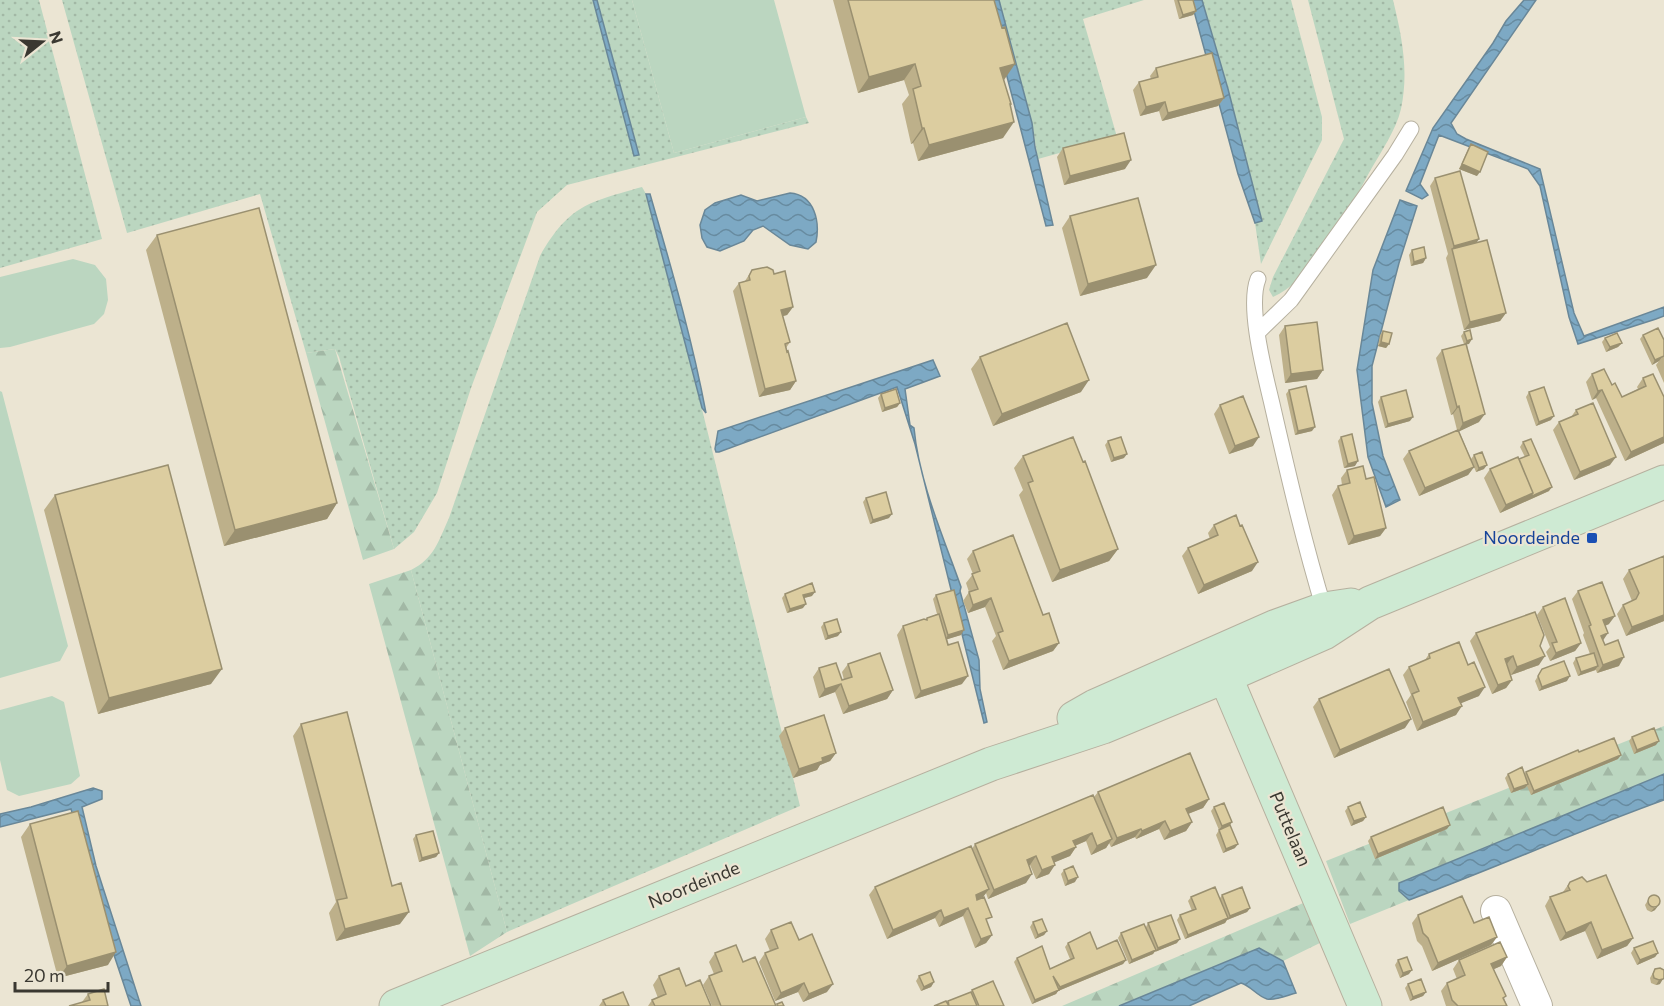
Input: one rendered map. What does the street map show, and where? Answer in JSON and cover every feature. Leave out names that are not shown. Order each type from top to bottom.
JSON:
[{"type":"main road","name":"Noordeinde","points":[[396,1006],[991,764],[1095,706],[1220,664],[1274,627],[1328,619],[1664,482]]},
{"type":"main road","name":"Puttelaan","points":[[1220,664],[1365,1006]]},
{"type":"street","points":[[1496,910],[1537,1006]]},
{"type":"lane","points":[[1258,332],[1291,300],[1395,156],[1411,129]]},
{"type":"lane","points":[[1258,279],[1254,288],[1262,361],[1291,491],[1328,619]]},
{"type":"green space","points":[[0,0],[39,0],[102,239],[0,268]]},
{"type":"green space","points":[[62,0],[593,0],[634,156],[639,155],[597,0],[632,0],[674,153],[806,117],[809,123],[567,185],[537,212],[471,388],[437,493],[414,532],[394,549],[339,357],[335,349],[306,353],[260,194],[127,233]]},
{"type":"green space","points":[[632,0],[774,0],[806,117],[674,153]]},
{"type":"green space","points":[[999,0],[1144,0],[1083,19],[1117,137],[1038,159],[1032,123]]},
{"type":"green space","points":[[1202,0],[1291,0],[1322,117],[1322,140],[1261,264],[1255,223],[1261,221],[1228,89]]},
{"type":"green space","points":[[1308,0],[1393,0],[1403,54],[1403,95],[1399,117],[1392,133],[1329,242],[1303,275],[1273,297],[1269,290],[1273,277],[1344,139]]},
{"type":"green space","points":[[642,187],[646,194],[678,312],[800,806],[507,932],[411,570],[419,566],[430,555],[449,518],[540,256],[561,226],[582,208]]},
{"type":"green space","points":[[73,259],[95,265],[106,279],[108,300],[104,314],[94,324],[0,348],[0,277]]},
{"type":"green space","points":[[335,349],[394,549],[363,560],[306,353]]},
{"type":"green space","points":[[0,391],[68,646],[60,661],[0,678]]},
{"type":"green space","points":[[411,570],[507,932],[470,956],[369,584]]},
{"type":"green space","points":[[52,696],[64,702],[80,776],[71,784],[19,796],[7,790],[0,760],[0,710]]},
{"type":"green space","points":[[1664,726],[1664,774],[1399,883],[1399,891],[1409,900],[1350,924],[1326,861]]},
{"type":"green space","points":[[1308,901],[1324,941],[1283,961],[1259,948],[1119,1006],[1062,1006]]},
{"type":"water","points":[[593,0],[597,0],[639,155],[634,156]]},
{"type":"water","points":[[987,0],[999,0],[1032,123],[1035,147],[1053,225],[1046,226]]},
{"type":"water","points":[[1191,0],[1202,0],[1262,221],[1255,223],[1238,174]]},
{"type":"water","points":[[1524,0],[1536,0],[1451,123],[1457,134],[1466,139],[1540,169],[1574,313],[1584,336],[1664,307],[1664,316],[1578,344],[1569,317],[1540,186],[1528,169],[1439,135],[1420,184],[1428,195],[1422,199],[1406,191],[1433,128],[1506,21]]},
{"type":"water","points":[[790,193],[805,199],[814,211],[817,226],[816,242],[808,249],[790,245],[763,226],[753,230],[744,241],[720,251],[707,247],[702,238],[700,225],[705,210],[715,203],[741,195],[757,201]]},
{"type":"water","points":[[646,194],[650,194],[673,276],[706,413],[702,408]]},
{"type":"water","points":[[1400,200],[1417,206],[1399,263],[1372,366],[1372,403],[1383,456],[1400,500],[1386,507],[1368,457],[1357,370],[1373,270]]},
{"type":"water","points":[[933,360],[940,376],[905,389],[910,425],[914,428],[920,465],[897,387],[719,452],[715,449],[718,431]]},
{"type":"water","points":[[923,474],[961,587],[960,591],[979,660],[980,689],[987,722],[984,723]]},
{"type":"water","points":[[1664,774],[1664,800],[1409,900],[1399,891],[1399,883]]},
{"type":"water","points":[[93,788],[102,791],[102,799],[82,807],[96,866],[141,1006],[131,1006],[71,809],[0,827],[0,814]]},
{"type":"water","points":[[1259,948],[1283,961],[1296,993],[1278,999],[1267,999],[1241,983],[1189,1006],[1119,1006]]},
{"type":"building","points":[[848,0],[994,0],[1002,28],[1005,27],[1015,64],[1000,68],[1014,122],[929,145],[924,128],[922,128],[913,89],[921,86],[915,64],[869,77]]},
{"type":"building","points":[[1178,0],[1193,0],[1196,11],[1183,15]]},
{"type":"building","points":[[1212,53],[1224,98],[1168,113],[1165,102],[1146,107],[1139,82],[1158,77],[1156,68]]},
{"type":"building","points":[[1124,133],[1131,160],[1070,176],[1063,148]]},
{"type":"building","points":[[1471,144],[1488,152],[1480,172],[1462,164]]},
{"type":"building","points":[[1460,171],[1479,239],[1454,246],[1435,178]]},
{"type":"building","points":[[1138,198],[1156,265],[1088,284],[1070,216]]},
{"type":"building","points":[[259,208],[337,503],[235,530],[157,235]]},
{"type":"building","points":[[1487,240],[1506,313],[1470,322],[1452,249]]},
{"type":"building","points":[[1424,247],[1426,258],[1414,262],[1412,250]]},
{"type":"building","points":[[767,267],[773,270],[774,274],[785,271],[793,307],[781,310],[790,342],[785,344],[796,381],[765,389],[739,283],[750,280],[752,270]]},
{"type":"building","points":[[1317,322],[1323,370],[1291,374],[1285,326]]},
{"type":"building","points":[[1067,323],[1089,380],[1002,414],[980,357]]},
{"type":"building","points":[[1658,328],[1664,340],[1664,356],[1655,360],[1643,335]]},
{"type":"building","points":[[1470,330],[1472,339],[1467,341],[1464,332]]},
{"type":"building","points":[[1383,331],[1392,333],[1389,344],[1381,342]]},
{"type":"building","points":[[1617,333],[1622,343],[1610,347],[1605,338]]},
{"type":"building","points":[[1466,344],[1485,414],[1463,423],[1442,350]]},
{"type":"building","points":[[1604,369],[1612,385],[1615,383],[1622,397],[1646,386],[1643,378],[1653,374],[1664,397],[1664,437],[1631,452],[1602,390],[1598,391],[1592,374]]},
{"type":"building","points":[[1306,386],[1315,427],[1298,431],[1289,390]]},
{"type":"building","points":[[1544,387],[1554,416],[1539,422],[1529,392]]},
{"type":"building","points":[[896,389],[900,403],[885,408],[881,394]]},
{"type":"building","points":[[1406,390],[1413,417],[1388,424],[1381,397]]},
{"type":"building","points":[[1243,396],[1259,437],[1235,446],[1220,405]]},
{"type":"building","points":[[1593,403],[1616,457],[1580,472],[1559,422],[1578,414],[1576,410]]},
{"type":"building","points":[[1458,430],[1474,467],[1425,488],[1409,451]]},
{"type":"building","points":[[1352,434],[1358,461],[1348,464],[1341,437]]},
{"type":"building","points":[[1073,437],[1083,462],[1085,461],[1118,549],[1060,570],[1028,483],[1033,481],[1023,456]]},
{"type":"building","points":[[1121,437],[1127,454],[1114,458],[1108,441]]},
{"type":"building","points":[[1531,439],[1552,487],[1530,497],[1533,493],[1519,459],[1529,455],[1523,442]]},
{"type":"building","points":[[1482,452],[1487,465],[1479,468],[1474,455]]},
{"type":"building","points":[[1518,457],[1533,493],[1506,505],[1490,469]]},
{"type":"building","points":[[168,465],[222,669],[109,698],[55,495]]},
{"type":"building","points":[[1363,466],[1366,479],[1374,477],[1386,528],[1354,536],[1338,486],[1350,483],[1347,470]]},
{"type":"building","points":[[886,492],[892,514],[873,520],[866,498]]},
{"type":"building","points":[[1236,515],[1258,562],[1204,585],[1188,548],[1218,535],[1214,525]]},
{"type":"building","points":[[1013,535],[1043,615],[1049,613],[1059,643],[1009,661],[998,633],[1003,631],[991,598],[973,605],[969,592],[978,589],[972,574],[980,571],[973,551]]},
{"type":"building","points":[[1664,556],[1664,615],[1632,627],[1623,605],[1636,599],[1639,593],[1629,570]]},
{"type":"building","points":[[1602,582],[1615,616],[1603,620],[1608,633],[1601,636],[1605,645],[1618,640],[1624,657],[1603,665],[1578,591]]},
{"type":"building","points":[[812,583],[815,592],[803,595],[806,604],[790,609],[785,594]]},
{"type":"building","points":[[954,590],[964,630],[948,635],[936,595]]},
{"type":"building","points":[[1565,598],[1581,643],[1556,653],[1552,643],[1557,642],[1543,607]]},
{"type":"building","points":[[1535,612],[1544,635],[1540,646],[1545,656],[1517,667],[1513,656],[1505,659],[1512,680],[1498,685],[1476,633]]},
{"type":"building","points":[[939,614],[948,645],[958,642],[968,676],[921,691],[903,626],[927,620]]},
{"type":"building","points":[[837,619],[841,632],[828,636],[824,623]]},
{"type":"building","points":[[1459,642],[1468,665],[1474,662],[1485,687],[1458,698],[1462,706],[1423,722],[1412,694],[1419,691],[1409,667],[1430,658],[1429,654]]},
{"type":"building","points":[[880,653],[893,690],[849,706],[841,684],[825,689],[819,668],[836,663],[842,680],[852,677],[848,664]]},
{"type":"building","points":[[1594,653],[1598,666],[1581,672],[1576,658]]},
{"type":"building","points":[[1564,661],[1570,676],[1542,687],[1538,676],[1542,669]]},
{"type":"building","points":[[1389,669],[1411,719],[1340,750],[1319,699]]},
{"type":"building","points":[[347,712],[392,886],[401,883],[409,912],[345,929],[337,900],[347,898],[301,724]]},
{"type":"building","points":[[824,715],[836,753],[822,758],[823,761],[799,769],[785,728]]},
{"type":"building","points":[[1654,728],[1659,741],[1637,750],[1632,737]]},
{"type":"building","points":[[1614,738],[1621,755],[1534,791],[1526,772]]},
{"type":"building","points":[[1190,753],[1209,799],[1186,809],[1192,822],[1170,831],[1165,821],[1117,838],[1098,792]]},
{"type":"building","points":[[1522,767],[1528,784],[1514,789],[1508,774]]},
{"type":"building","points":[[1093,795],[1112,839],[1097,846],[1092,833],[1073,841],[1076,847],[1052,857],[1055,865],[1042,870],[1036,856],[1027,860],[1032,874],[994,890],[975,844]]},
{"type":"building","points":[[1360,802],[1366,817],[1354,821],[1348,807]]},
{"type":"building","points":[[1224,803],[1232,822],[1222,826],[1214,807]]},
{"type":"building","points":[[1443,807],[1450,825],[1378,854],[1371,837]]},
{"type":"building","points":[[78,811],[116,952],[67,966],[30,824]]},
{"type":"building","points":[[1230,825],[1238,844],[1226,849],[1219,830]]},
{"type":"building","points":[[433,831],[439,853],[422,858],[416,835]]},
{"type":"building","points":[[971,846],[989,889],[976,895],[977,900],[984,897],[992,917],[986,919],[992,935],[981,939],[968,908],[944,918],[941,910],[893,930],[875,887]]},
{"type":"building","points":[[1073,866],[1078,877],[1068,881],[1064,870]]},
{"type":"building","points":[[1606,875],[1633,938],[1602,950],[1591,922],[1566,933],[1550,897],[1570,890],[1568,886],[1570,882],[1582,877],[1587,882]]},
{"type":"building","points":[[1215,887],[1228,918],[1188,935],[1180,915],[1196,909],[1191,897]]},
{"type":"building","points":[[1242,887],[1250,908],[1230,916],[1222,895]]},
{"type":"building","points":[[1654,895],[1660,901],[1654,907],[1648,901]]},
{"type":"building","points":[[1462,896],[1474,923],[1489,917],[1497,937],[1438,963],[1428,938],[1423,933],[1418,915]]},
{"type":"building","points":[[1171,915],[1180,939],[1158,948],[1148,923]]},
{"type":"building","points":[[1042,919],[1047,931],[1038,935],[1033,922]]},
{"type":"building","points":[[791,922],[799,940],[812,934],[833,984],[809,994],[804,983],[781,993],[765,953],[778,948],[771,930]]},
{"type":"building","points":[[1144,924],[1156,950],[1132,960],[1121,933]]},
{"type":"building","points":[[1090,932],[1097,949],[1117,940],[1126,960],[1060,987],[1053,976],[1059,990],[1035,1000],[1017,958],[1042,946],[1050,969],[1074,958],[1068,943]]},
{"type":"building","points":[[1653,941],[1658,953],[1640,960],[1634,948]]},
{"type":"building","points":[[1500,942],[1507,957],[1491,964],[1506,996],[1503,998],[1507,1006],[1458,1006],[1452,1000],[1447,983],[1465,975],[1459,960]]},
{"type":"building","points":[[736,945],[743,962],[755,957],[776,1006],[721,1006],[709,976],[722,971],[715,953]]},
{"type":"building","points":[[1407,957],[1412,970],[1403,973],[1398,960]]},
{"type":"building","points":[[679,968],[686,986],[700,980],[711,1006],[655,1006],[652,1000],[666,994],[659,976]]},
{"type":"building","points":[[1655,969],[1664,970],[1664,978],[1659,980],[1654,978],[1653,974]]},
{"type":"building","points":[[930,972],[934,982],[924,987],[919,976]]},
{"type":"building","points":[[1421,979],[1426,992],[1413,997],[1408,984]]},
{"type":"building","points":[[993,981],[1004,1006],[979,1006],[972,990]]},
{"type":"building","points":[[104,989],[108,1006],[69,1006],[90,1000],[88,994]]},
{"type":"building","points":[[623,992],[629,1006],[606,1006],[603,1000]]},
{"type":"building","points":[[971,992],[977,1006],[949,1006],[948,1001]]},
{"type":"building","points":[[946,1001],[949,1006],[934,1006]]},
{"type":"place","name":"Noordeinde","points":[[1592,538]]}]
